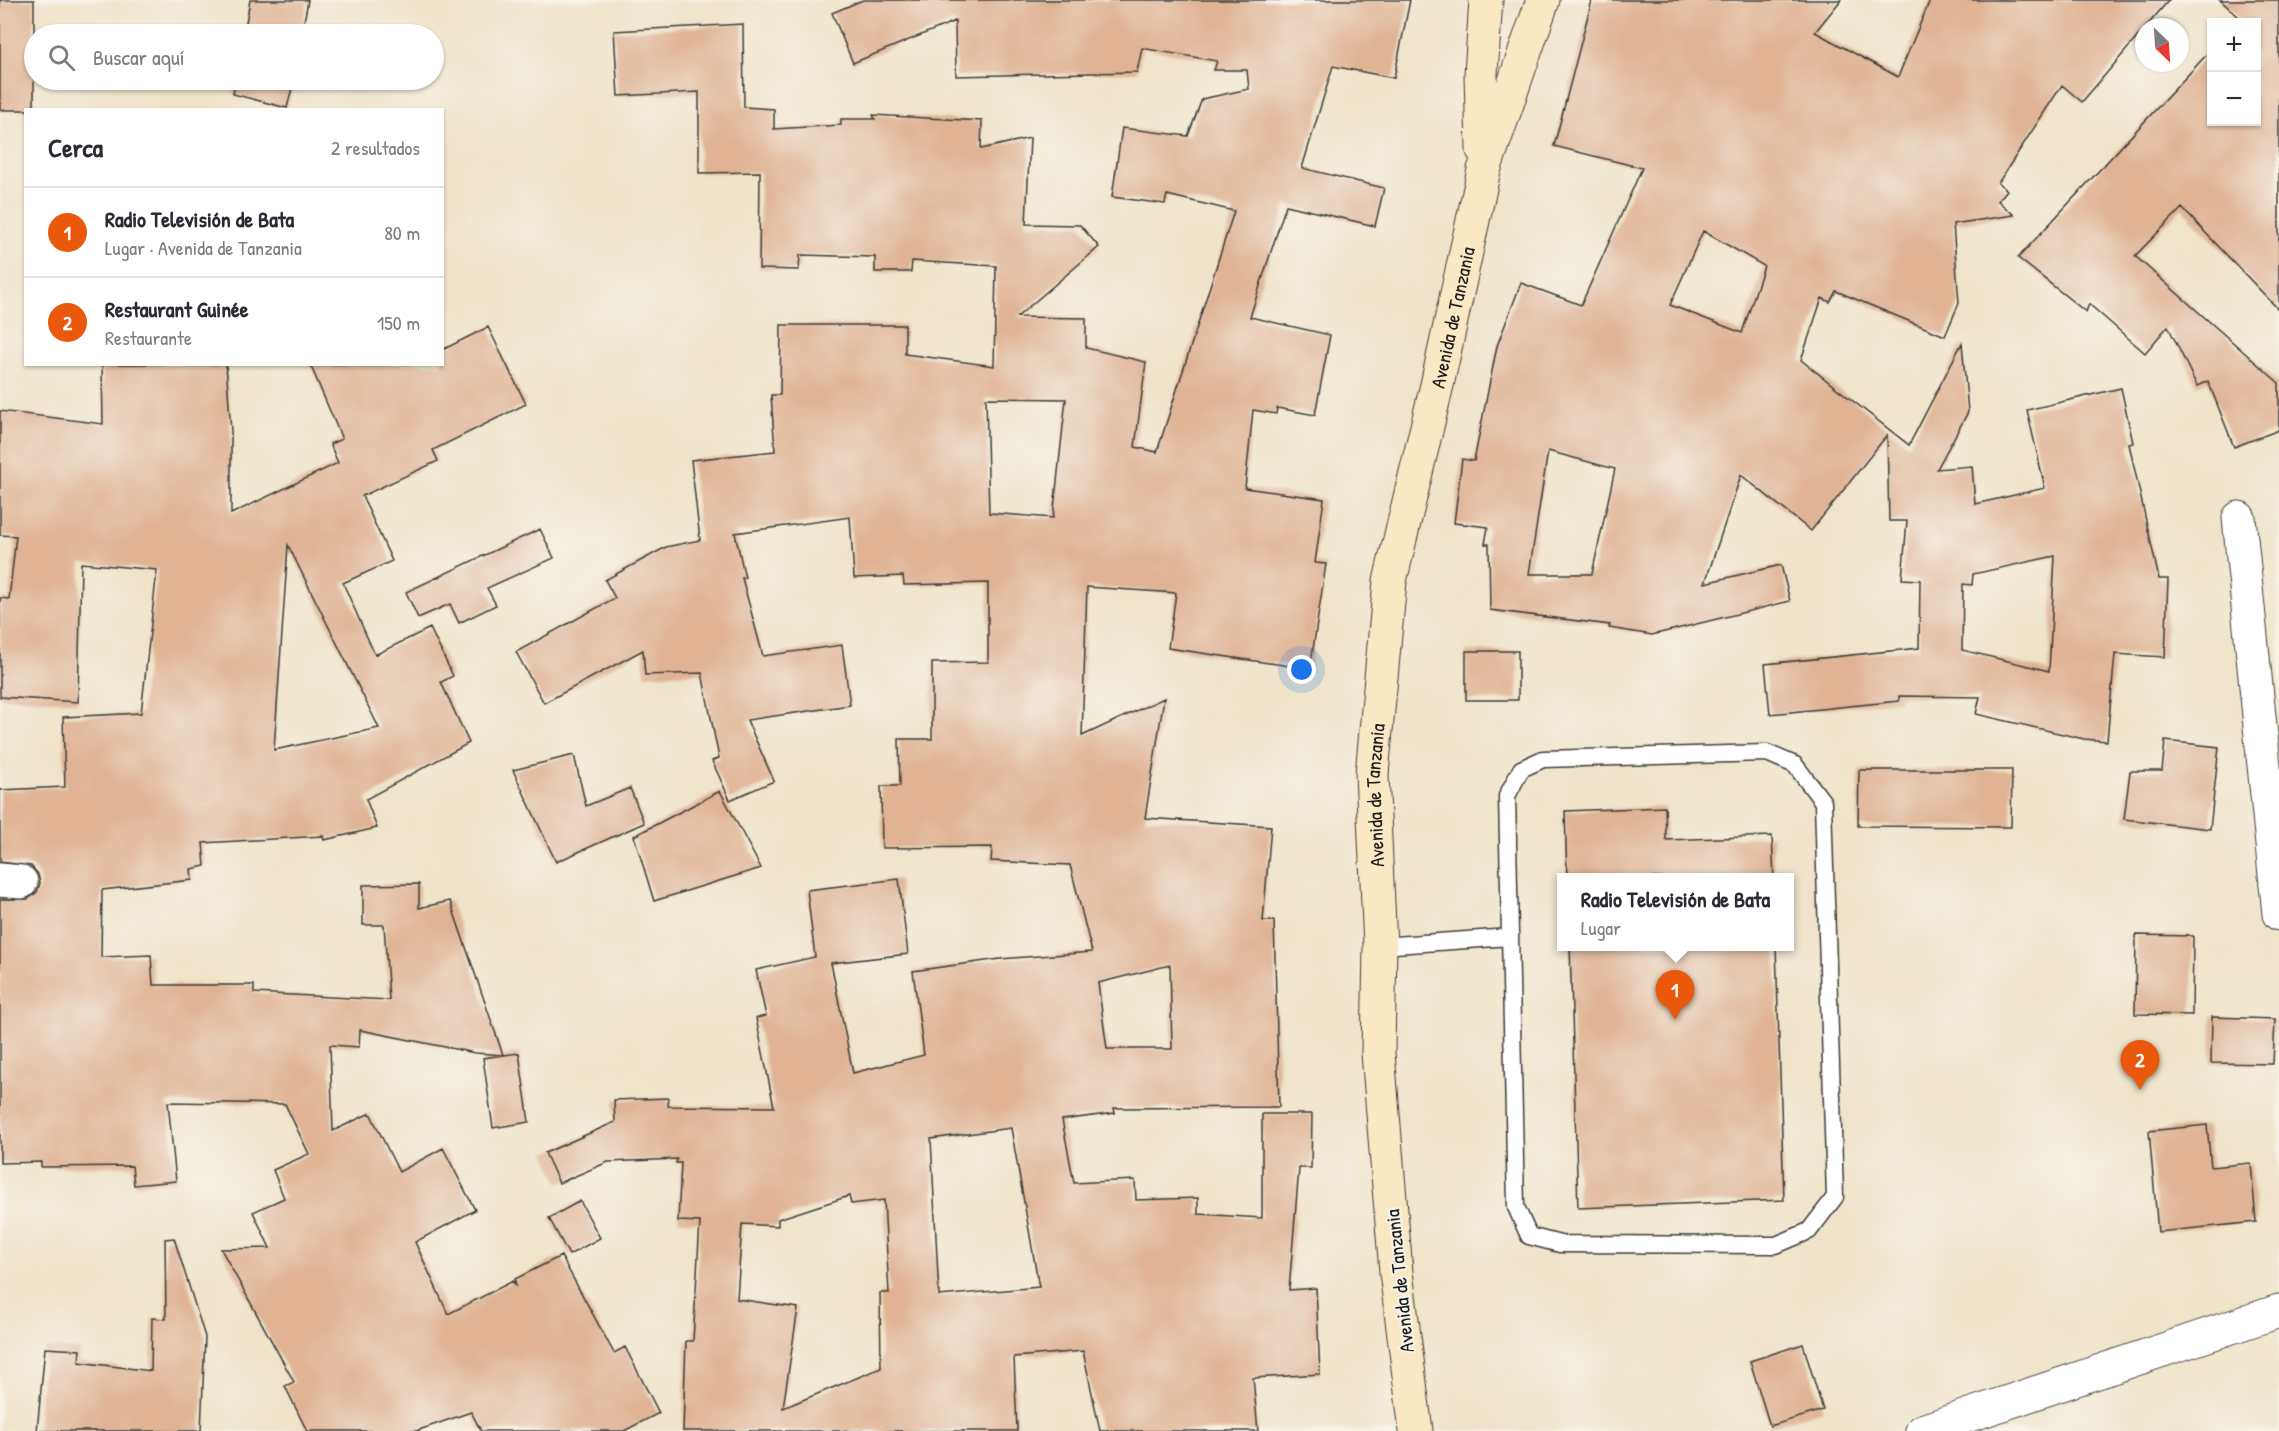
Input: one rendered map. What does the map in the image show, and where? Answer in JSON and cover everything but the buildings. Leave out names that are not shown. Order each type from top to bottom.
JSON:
[{"type":"main road","points":[[1484,170],[1481,74],[1486,0]]},
{"type":"main road","points":[[1484,170],[1543,0]]},
{"type":"main road","name":"Avenida de Tanzania","points":[[1416,1431],[1396,1272],[1378,1053],[1380,946],[1372,774],[1390,581],[1437,385],[1484,170]]},
{"type":"street","points":[[2239,518],[2279,914]]},
{"type":"street","points":[[1922,1431],[2279,1311]]},
{"type":"lane","points":[[1767,753],[1795,765],[1823,802],[1825,862],[1835,1197],[1809,1232],[1776,1245],[1560,1244],[1529,1236],[1516,1207],[1509,937],[1507,796],[1521,769],[1543,759],[1767,753]]},
{"type":"lane","points":[[1380,946],[1509,937]]},
{"type":"place","name":"Radio Televisión de Bata","points":[[1675,1020]]},
{"type":"place","name":"Restaurant Guinée","points":[[2140,1090]]}]
